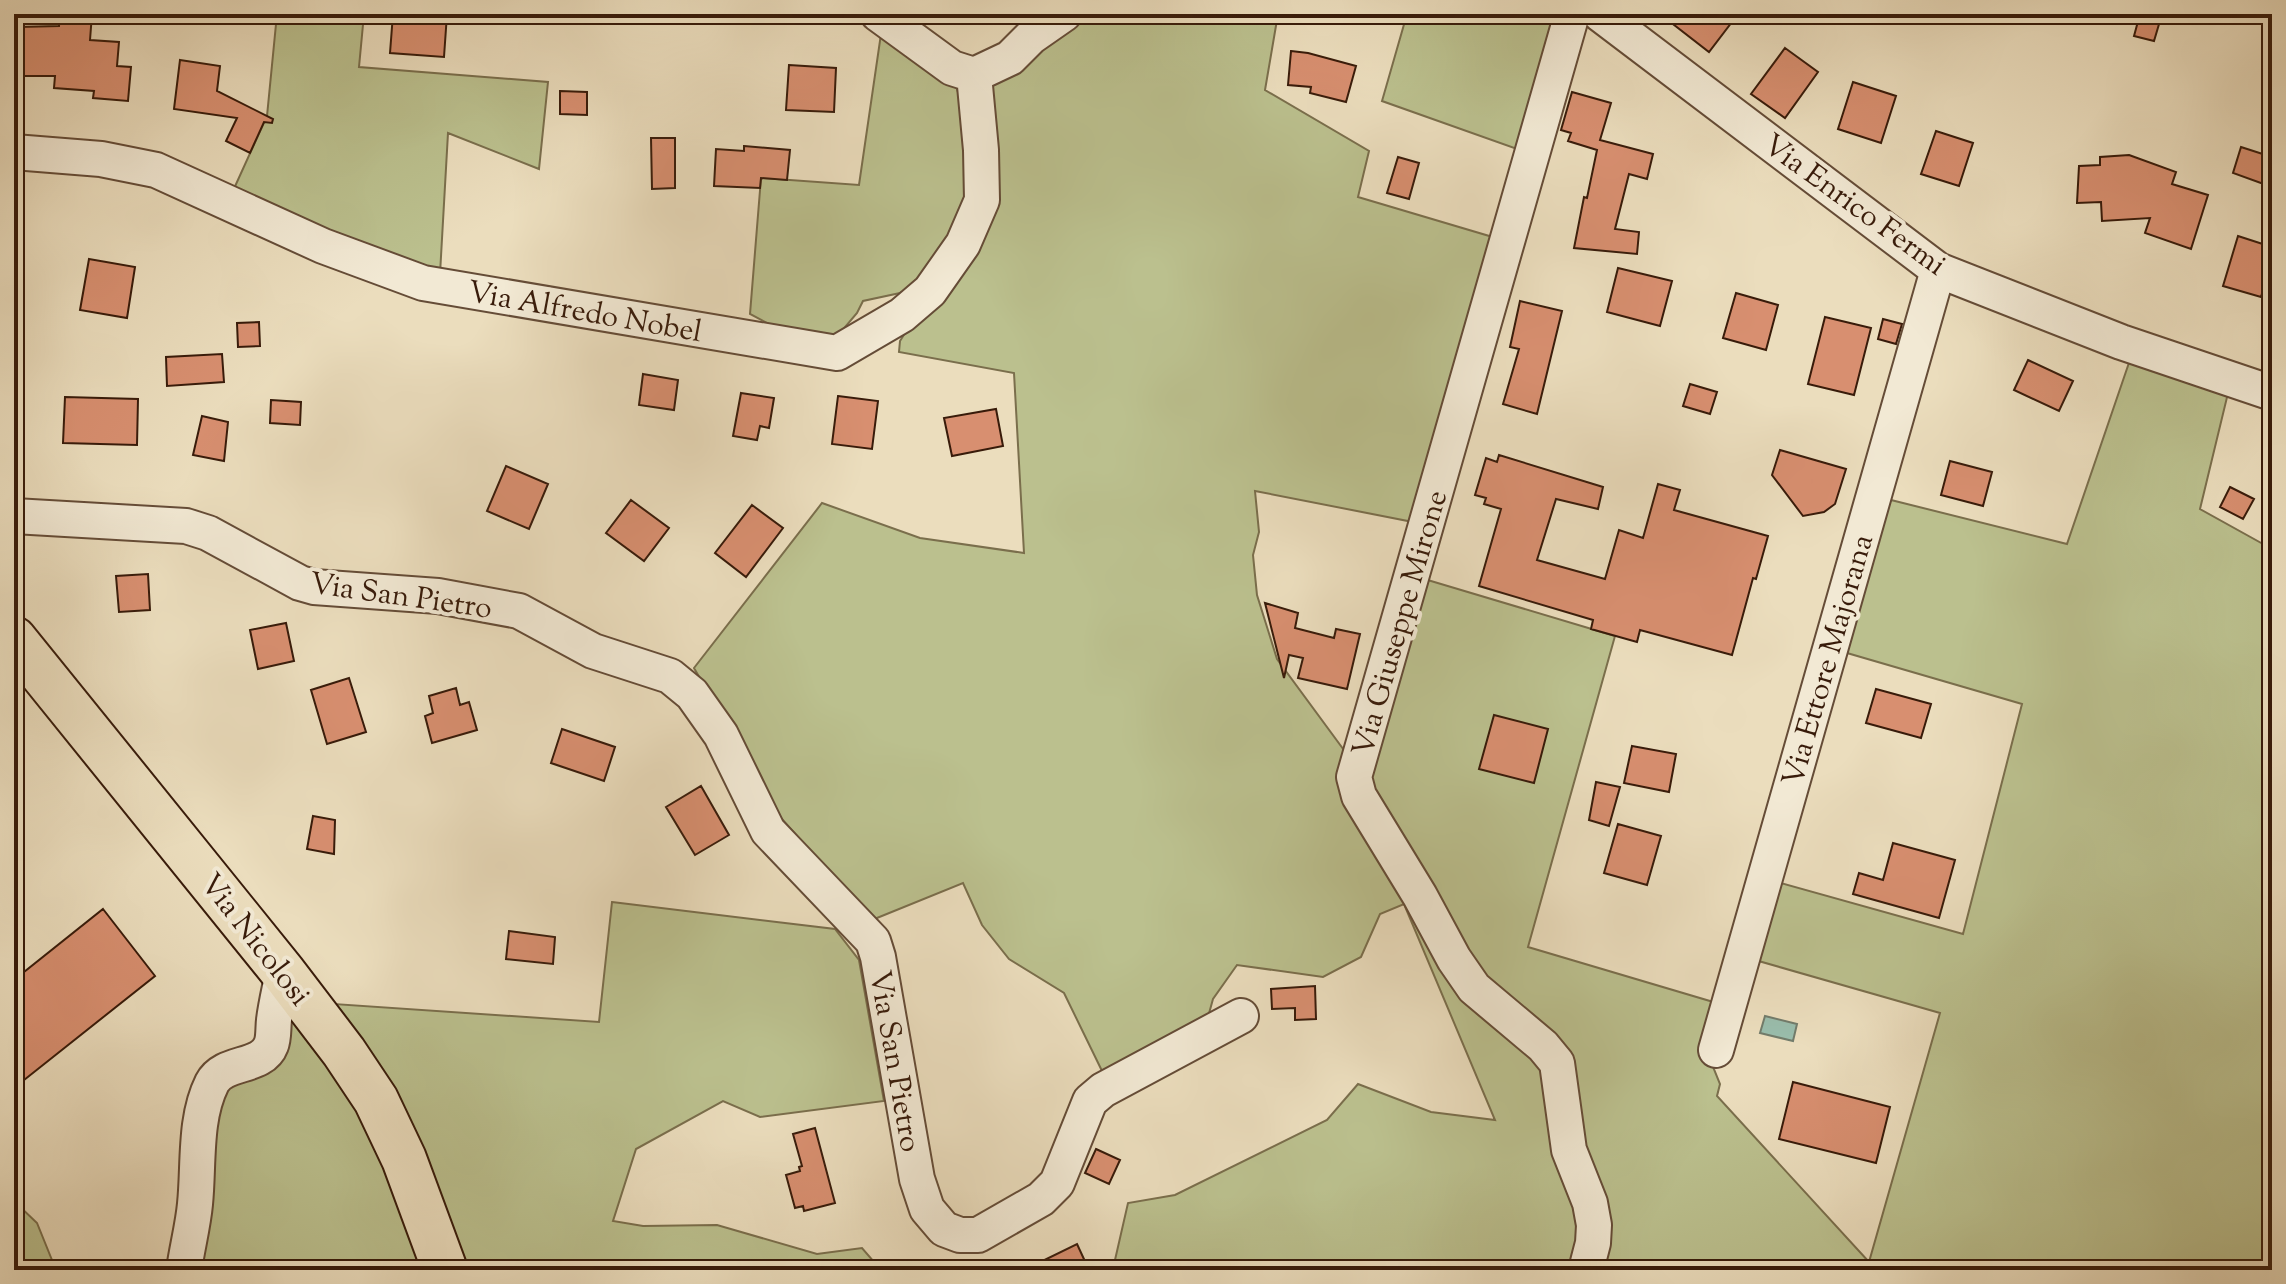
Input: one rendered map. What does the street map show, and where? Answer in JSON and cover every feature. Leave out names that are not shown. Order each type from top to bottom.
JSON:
[{"type":"main road","name":"Via Nicolosi","points":[[14,639],[344,1052],[376,1100],[404,1159],[445,1270]]},
{"type":"street","points":[[878,14],[952,68],[974,75],[1010,58],[1031,37],[1064,14]]},
{"type":"street","name":"Via Giuseppe Mirone","points":[[1572,14],[1354,777],[1359,796],[1474,988],[1543,1046],[1557,1063],[1569,1150],[1590,1203],[1594,1225],[1586,1270]]},
{"type":"street","name":"Via Enrico Fermi","points":[[1600,14],[1938,270],[2121,342],[2272,393]]},
{"type":"street","name":"Via Alfredo Nobel","points":[[14,152],[101,159],[156,170],[323,246],[423,283],[837,353],[902,315],[930,291],[963,244],[982,200],[974,75]]},
{"type":"street","name":"Via Ettore Majorana","points":[[1716,1050],[1938,270]]},
{"type":"street","name":"Via San Pietro","points":[[14,516],[186,526],[208,533],[300,583],[314,587],[438,596],[519,611],[593,651],[670,676],[692,694],[721,735],[768,831],[873,941],[917,1179],[927,1209],[944,1229],[960,1235],[978,1235],[1041,1199],[1057,1183],[1090,1101],[1103,1090],[1241,1016]]},
{"type":"street","points":[[184,1270],[195,1207],[206,1096],[214,1079],[231,1066],[262,1055],[271,1045],[283,972]]},
{"type":"shaded area","points":[[277,14],[364,14],[359,67],[548,82],[539,169],[448,133],[440,274],[232,193],[267,116]]},
{"type":"shaded area","points":[[1084,14],[1278,14],[1265,90],[1369,151],[1358,197],[1496,238],[1413,522],[1255,491],[1259,532],[1253,555],[1257,595],[1277,659],[1349,757],[1347,776],[1537,1049],[1581,1193],[1577,1270],[1111,1270],[1128,1203],[1175,1195],[1327,1120],[1358,1084],[1431,1112],[1495,1120],[1404,904],[1380,914],[1361,957],[1323,977],[1237,965],[1213,999],[1208,1017],[1104,1075],[1064,993],[1009,959],[982,925],[963,883],[872,920],[781,818],[694,668],[822,503],[920,538],[1024,553],[1014,373],[899,352],[900,341],[915,317],[950,278],[991,84]]},
{"type":"shaded area","points":[[1407,14],[1554,14],[1517,149],[1382,101]]},
{"type":"shaded area","points":[[882,27],[950,77],[957,89],[965,116],[969,208],[917,286],[863,301],[841,332],[826,339],[780,330],[750,314],[761,178],[859,185]]},
{"type":"shaded area","points":[[2132,354],[2229,389],[2200,509],[2272,549],[2272,1270],[1592,1270],[1563,1060],[1479,982],[1363,785],[1421,578],[1615,636],[1528,947],[1720,1004],[1705,1047],[1720,1084],[1717,1096],[1869,1262],[1940,1013],[1755,960],[1777,882],[1963,934],[2022,704],[1847,653],[1887,499],[2067,544]]},
{"type":"shaded area","points":[[612,902],[835,929],[859,960],[884,1101],[760,1117],[723,1101],[636,1149],[613,1221],[643,1226],[717,1225],[817,1254],[862,1248],[881,1270],[461,1270],[320,1003],[599,1022]]},
{"type":"shaded area","points":[[287,998],[366,1110],[431,1270],[192,1270],[213,1105]]},
{"type":"shaded area","points":[[1765,1016],[1797,1024],[1793,1041],[1760,1033]]},
{"type":"shaded area","points":[[14,1201],[37,1223],[56,1270],[14,1270]]},
{"type":"building","points":[[60,14],[92,14],[90,40],[119,42],[117,66],[131,67],[128,101],[93,98],[94,91],[54,88],[55,76],[14,76],[18,27],[59,26]]},
{"type":"building","points":[[393,14],[447,14],[444,57],[390,53]]},
{"type":"building","points":[[1660,14],[1738,14],[1709,52]]},
{"type":"building","points":[[2140,14],[2162,14],[2154,41],[2134,36]]},
{"type":"building","points":[[1785,48],[1818,72],[1785,118],[1751,94]]},
{"type":"building","points":[[1291,51],[1356,66],[1346,102],[1310,93],[1311,87],[1288,85]]},
{"type":"building","points":[[180,60],[220,66],[217,91],[273,119],[272,123],[264,122],[250,153],[226,141],[237,118],[174,109]]},
{"type":"building","points":[[789,65],[836,68],[834,112],[786,110]]},
{"type":"building","points":[[1853,82],[1896,96],[1881,143],[1838,129]]},
{"type":"building","points":[[560,91],[587,92],[587,115],[560,114]]},
{"type":"building","points":[[1572,92],[1611,103],[1600,140],[1653,154],[1647,179],[1629,174],[1615,229],[1639,232],[1637,254],[1574,248],[1597,150],[1568,141],[1571,133],[1561,130]]},
{"type":"building","points":[[1936,131],[1973,143],[1959,186],[1921,174]]},
{"type":"building","points":[[651,138],[675,138],[675,188],[652,189]]},
{"type":"building","points":[[744,146],[790,150],[787,180],[761,178],[760,188],[714,186],[716,149],[744,151]]},
{"type":"building","points":[[2241,147],[2272,157],[2272,187],[2233,173]]},
{"type":"building","points":[[2129,155],[2176,172],[2172,184],[2208,195],[2191,249],[2145,233],[2150,218],[2102,221],[2101,202],[2077,203],[2079,166],[2100,165],[2100,157]]},
{"type":"building","points":[[1398,157],[1419,163],[1409,199],[1387,193]]},
{"type":"building","points":[[2238,236],[2272,247],[2272,259],[2261,297],[2223,286]]},
{"type":"building","points":[[89,259],[135,267],[127,318],[80,310]]},
{"type":"building","points":[[1618,268],[1672,281],[1660,326],[1607,312]]},
{"type":"building","points":[[1736,293],[1778,305],[1766,350],[1723,338]]},
{"type":"building","points":[[1520,301],[1562,311],[1537,414],[1503,404],[1519,349],[1510,347]]},
{"type":"building","points":[[1825,317],[1871,328],[1854,395],[1808,384]]},
{"type":"building","points":[[1883,319],[1902,324],[1896,344],[1878,339]]},
{"type":"building","points":[[259,322],[260,346],[238,347],[237,323]]},
{"type":"building","points":[[222,354],[224,382],[167,386],[166,357]]},
{"type":"building","points":[[2028,360],[2073,381],[2059,411],[2014,390]]},
{"type":"building","points":[[643,374],[678,380],[674,410],[639,405]]},
{"type":"building","points":[[1690,384],[1717,392],[1710,414],[1683,406]]},
{"type":"building","points":[[741,393],[774,398],[769,428],[760,426],[757,440],[733,436]]},
{"type":"building","points":[[838,396],[878,401],[872,449],[832,444]]},
{"type":"building","points":[[65,397],[138,399],[137,445],[63,443]]},
{"type":"building","points":[[271,400],[301,402],[300,425],[270,423]]},
{"type":"building","points":[[996,409],[1003,446],[952,456],[944,418]]},
{"type":"building","points":[[202,416],[228,422],[224,461],[193,455]]},
{"type":"building","points":[[1780,450],[1846,469],[1835,504],[1824,512],[1803,516],[1772,475]]},
{"type":"building","points":[[1499,455],[1603,487],[1598,509],[1556,499],[1537,560],[1605,579],[1619,530],[1643,538],[1658,484],[1680,490],[1674,510],[1768,536],[1732,655],[1640,630],[1637,642],[1591,629],[1593,620],[1479,586],[1501,509],[1484,504],[1486,498],[1475,495],[1486,458],[1497,462]]},
{"type":"building","points":[[1950,461],[1992,472],[1983,506],[1941,495]]},
{"type":"building","points":[[506,466],[548,484],[529,529],[487,511]]},
{"type":"building","points":[[2230,487],[2254,499],[2243,519],[2220,507]]},
{"type":"building","points":[[631,500],[669,528],[644,561],[606,533]]},
{"type":"building","points":[[752,505],[783,528],[746,577],[715,553]]},
{"type":"building","points":[[148,574],[150,610],[119,612],[116,576]]},
{"type":"building","points":[[1265,603],[1298,613],[1295,628],[1334,638],[1336,629],[1360,634],[1347,689],[1298,678],[1303,658],[1289,655],[1284,678]]},
{"type":"building","points":[[286,623],[294,661],[258,669],[250,630]]},
{"type":"building","points":[[349,678],[366,732],[327,744],[311,690]]},
{"type":"building","points":[[456,688],[460,705],[469,702],[477,730],[432,743],[425,716],[433,713],[429,696]]},
{"type":"building","points":[[1876,689],[1931,704],[1921,738],[1866,723]]},
{"type":"building","points":[[1494,715],[1548,729],[1534,783],[1479,769]]},
{"type":"building","points":[[562,729],[615,747],[604,781],[551,763]]},
{"type":"building","points":[[1632,746],[1676,754],[1669,792],[1624,783]]},
{"type":"building","points":[[1596,782],[1620,787],[1609,826],[1589,820]]},
{"type":"building","points":[[701,786],[729,835],[695,855],[666,807]]},
{"type":"building","points":[[313,816],[335,820],[334,854],[307,849]]},
{"type":"building","points":[[1618,824],[1661,836],[1647,885],[1604,873]]},
{"type":"building","points":[[1893,843],[1955,860],[1939,918],[1853,894],[1859,873],[1883,880]]},
{"type":"building","points":[[103,909],[155,976],[14,1088],[14,980]]},
{"type":"building","points":[[509,931],[555,937],[553,964],[506,959]]},
{"type":"building","points":[[1315,986],[1316,1019],[1295,1020],[1295,1008],[1272,1009],[1271,989]]},
{"type":"building","points":[[1793,1082],[1890,1107],[1876,1163],[1779,1139]]},
{"type":"building","points":[[815,1128],[835,1203],[804,1211],[803,1206],[795,1208],[786,1175],[800,1171],[799,1167],[802,1166],[793,1134]]},
{"type":"building","points":[[1096,1149],[1120,1160],[1109,1184],[1085,1173]]},
{"type":"building","points":[[1077,1244],[1089,1270],[1024,1270]]}]
